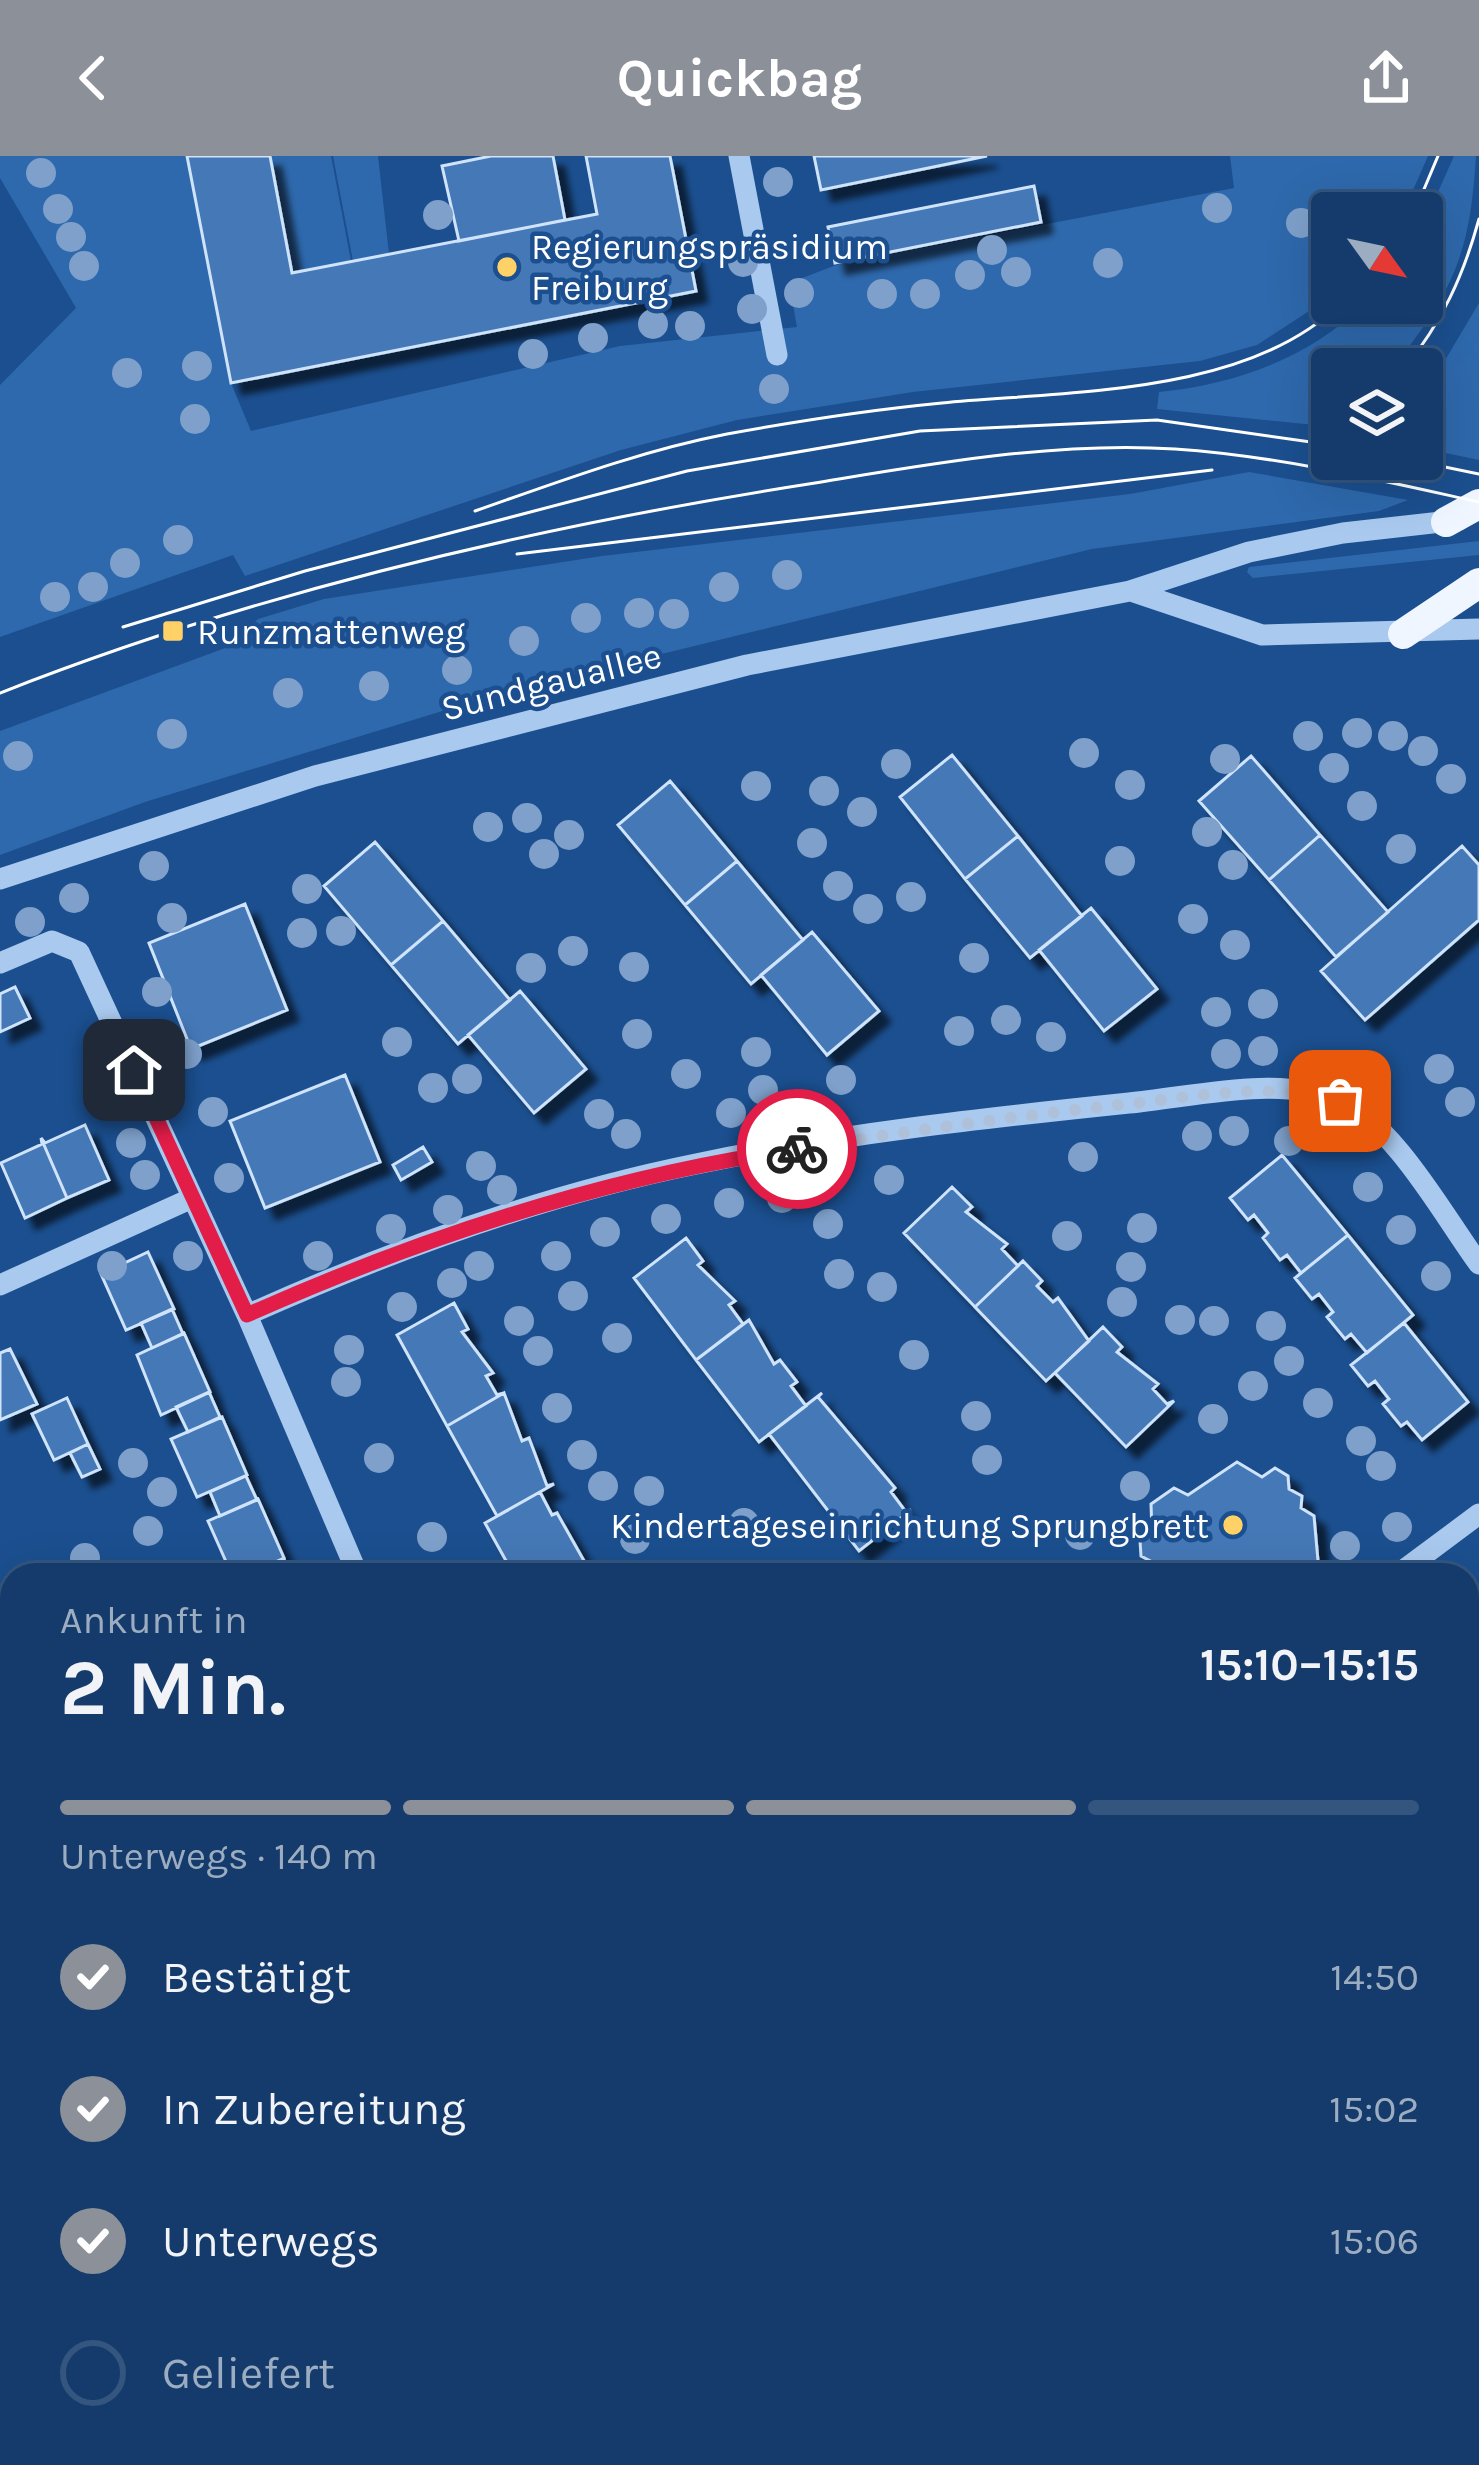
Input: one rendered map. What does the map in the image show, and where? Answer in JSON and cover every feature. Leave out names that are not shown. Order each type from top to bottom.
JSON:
[{"type":"main road","points":[[1446,522],[1479,505]]},
{"type":"main road","points":[[1403,634],[1479,583]]},
{"type":"street","points":[[739,156],[777,355]]},
{"type":"street","name":"Sundgauallee","points":[[0,879],[315,776],[747,664],[1130,591],[1249,552],[1343,533],[1479,518]]},
{"type":"street","name":"Sundgauallee","points":[[1130,591],[1262,634],[1479,629]]},
{"type":"street","points":[[0,963],[52,941],[79,952],[247,1315],[353,1563]]},
{"type":"street","points":[[247,1315],[332,1277],[548,1202],[696,1164],[1005,1116],[1276,1090],[1340,1101],[1368,1118],[1479,1264]]},
{"type":"street","points":[[0,1285],[190,1198]]},
{"type":"street","points":[[1413,1563],[1479,1514]]},
{"type":"shaded area","points":[[0,156],[187,156],[231,383],[251,431],[620,346],[797,327],[789,283],[839,264],[1234,188],[1230,156],[1428,156],[1412,192],[1311,192],[1311,310],[1257,345],[1200,361],[913,392],[737,420],[621,450],[245,576],[233,555],[0,637],[0,385],[76,308],[0,178]]},
{"type":"shaded area","points":[[270,156],[331,156],[351,261],[292,273]]},
{"type":"shaded area","points":[[333,156],[378,156],[389,254],[353,261]]},
{"type":"shaded area","points":[[1454,156],[1476,156],[1463,247],[1443,296],[1443,192],[1438,192]]},
{"type":"shaded area","points":[[1479,303],[1479,460],[1443,452],[1443,364]]},
{"type":"shaded area","points":[[1341,324],[1425,324],[1407,348],[1311,348],[1311,425],[1157,409],[1159,392],[1244,375]]},
{"type":"shaded area","points":[[1249,472],[1408,500],[1379,511],[1092,549],[498,694],[145,802],[0,855],[0,731],[228,647],[258,619],[324,599],[602,556],[1130,494]]},
{"type":"shaded area","points":[[1479,541],[1479,555],[1253,578],[1247,572],[1249,567]]},
{"type":"building","name":"Regierungspräsidium Freiburg","points":[[187,156],[270,156],[292,273],[597,214],[586,156],[670,156],[696,291],[231,383]]},
{"type":"building","points":[[491,156],[553,156],[565,220],[459,241],[442,166]]},
{"type":"building","points":[[814,156],[987,156],[821,190]]},
{"type":"building","points":[[1034,186],[1041,222],[835,263],[828,227]]},
{"type":"building","points":[[952,755],[1018,836],[965,879],[900,797]]},
{"type":"building","points":[[1251,756],[1320,835],[1269,880],[1199,801]]},
{"type":"building","points":[[670,781],[737,861],[685,905],[618,825]]},
{"type":"building","points":[[1320,835],[1388,912],[1336,957],[1269,880]]},
{"type":"building","points":[[1018,836],[1082,916],[1030,958],[965,879]]},
{"type":"building","points":[[375,842],[443,921],[391,965],[324,886]]},
{"type":"building","points":[[1462,846],[1479,865],[1479,920],[1365,1020],[1321,971]]},
{"type":"building","points":[[737,861],[803,940],[751,984],[685,905]]},
{"type":"building","points":[[245,904],[287,1010],[191,1049],[149,943]]},
{"type":"building","points":[[1091,908],[1157,989],[1104,1031],[1039,950]]},
{"type":"building","points":[[443,921],[510,1000],[458,1044],[391,965]]},
{"type":"building","points":[[812,932],[879,1011],[827,1055],[761,975]]},
{"type":"building","points":[[15,987],[30,1018],[0,1032],[0,994]]},
{"type":"building","points":[[520,991],[586,1069],[534,1113],[468,1035]]},
{"type":"building","points":[[345,1075],[380,1162],[265,1208],[230,1121]]},
{"type":"building","points":[[85,1125],[109,1180],[67,1198],[41,1138],[45,1143]]},
{"type":"building","points":[[41,1138],[67,1198],[25,1218],[1,1163],[42,1144]]},
{"type":"building","points":[[423,1147],[432,1162],[401,1180],[393,1165]]},
{"type":"building","points":[[1282,1155],[1348,1235],[1301,1273],[1287,1255],[1280,1260],[1263,1238],[1268,1233],[1254,1215],[1248,1220],[1230,1198]]},
{"type":"building","points":[[952,1187],[972,1207],[966,1212],[1007,1244],[1002,1249],[1018,1266],[975,1307],[904,1233]]},
{"type":"building","points":[[1348,1235],[1413,1315],[1367,1353],[1351,1334],[1345,1339],[1327,1317],[1333,1312],[1319,1294],[1312,1299],[1295,1278]]},
{"type":"building","points":[[686,1238],[703,1261],[698,1265],[735,1301],[729,1305],[743,1324],[696,1360],[634,1278]]},
{"type":"building","points":[[148,1252],[174,1309],[126,1330],[101,1274]]},
{"type":"building","points":[[1023,1261],[1042,1281],[1037,1286],[1053,1302],[1058,1298],[1089,1341],[1046,1381],[975,1307]]},
{"type":"building","points":[[454,1303],[468,1329],[462,1332],[493,1373],[486,1376],[497,1395],[504,1393],[447,1426],[397,1335]]},
{"type":"building","points":[[172,1309],[183,1334],[152,1348],[141,1323]]},
{"type":"building","points":[[749,1320],[774,1364],[780,1360],[797,1382],[791,1386],[806,1406],[759,1442],[696,1360]]},
{"type":"building","points":[[1404,1323],[1468,1402],[1422,1440],[1407,1422],[1401,1426],[1383,1404],[1389,1399],[1375,1381],[1368,1386],[1351,1365]]},
{"type":"building","points":[[1103,1327],[1122,1347],[1117,1352],[1158,1384],[1153,1389],[1167,1404],[1174,1401],[1126,1447],[1055,1373]]},
{"type":"building","points":[[184,1333],[210,1392],[161,1415],[137,1355]]},
{"type":"building","points":[[10,1349],[37,1404],[0,1420],[0,1353]]},
{"type":"building","points":[[209,1392],[220,1417],[188,1432],[176,1407]]},
{"type":"building","points":[[504,1393],[522,1441],[529,1438],[547,1486],[554,1484],[497,1516],[447,1426]]},
{"type":"building","points":[[822,1393],[818,1397],[895,1488],[891,1492],[906,1512],[911,1510],[859,1551],[769,1434]]},
{"type":"building","points":[[67,1398],[88,1444],[54,1460],[32,1414]]},
{"type":"building","points":[[222,1417],[247,1475],[197,1497],[171,1439]]},
{"type":"building","points":[[88,1444],[100,1469],[82,1477],[70,1453]]},
{"type":"building","name":"Kindertageseinrichtung Sprungbrett","points":[[1237,1462],[1262,1477],[1275,1468],[1288,1476],[1289,1489],[1302,1496],[1301,1508],[1314,1516],[1318,1561],[1154,1563],[1141,1556],[1140,1541],[1152,1533],[1151,1504],[1174,1488],[1188,1495]]},
{"type":"building","points":[[246,1476],[257,1500],[220,1516],[210,1492]]},
{"type":"building","points":[[540,1492],[585,1563],[507,1563],[485,1523]]},
{"type":"building","points":[[258,1499],[284,1558],[273,1563],[227,1563],[208,1521]]},
{"type":"tram line","points":[[1423,192],[1438,156]]},
{"type":"tram line","points":[[1420,348],[1450,298],[1479,219]]},
{"type":"tram line","points":[[475,511],[631,458],[727,434],[888,409],[1098,391],[1206,372],[1256,356],[1315,324]]},
{"type":"tram line","points":[[123,627],[305,571],[687,471],[920,431],[1157,420],[1311,442]]},
{"type":"tram line","points":[[0,693],[198,623],[504,541],[711,500],[994,456],[1130,447],[1214,452],[1479,502]]},
{"type":"tram line","points":[[1443,467],[1479,474]]},
{"type":"tram line","points":[[517,554],[1212,470]]},
{"type":"way so far","points":[[797,1149],[1005,1116],[1215,1094],[1276,1090],[1340,1101]]},
{"type":"place","name":"Regierungspräsidium Freiburg","points":[[507,267]]},
{"type":"place","name":"Runzmattenweg","points":[[173,631]]},
{"type":"place","name":"Kindertageseinrichtung Sprungbrett","points":[[1233,1525]]},
{"type":"route","points":[[134,1070],[247,1315],[332,1277],[548,1202],[696,1164],[797,1149]]}]
